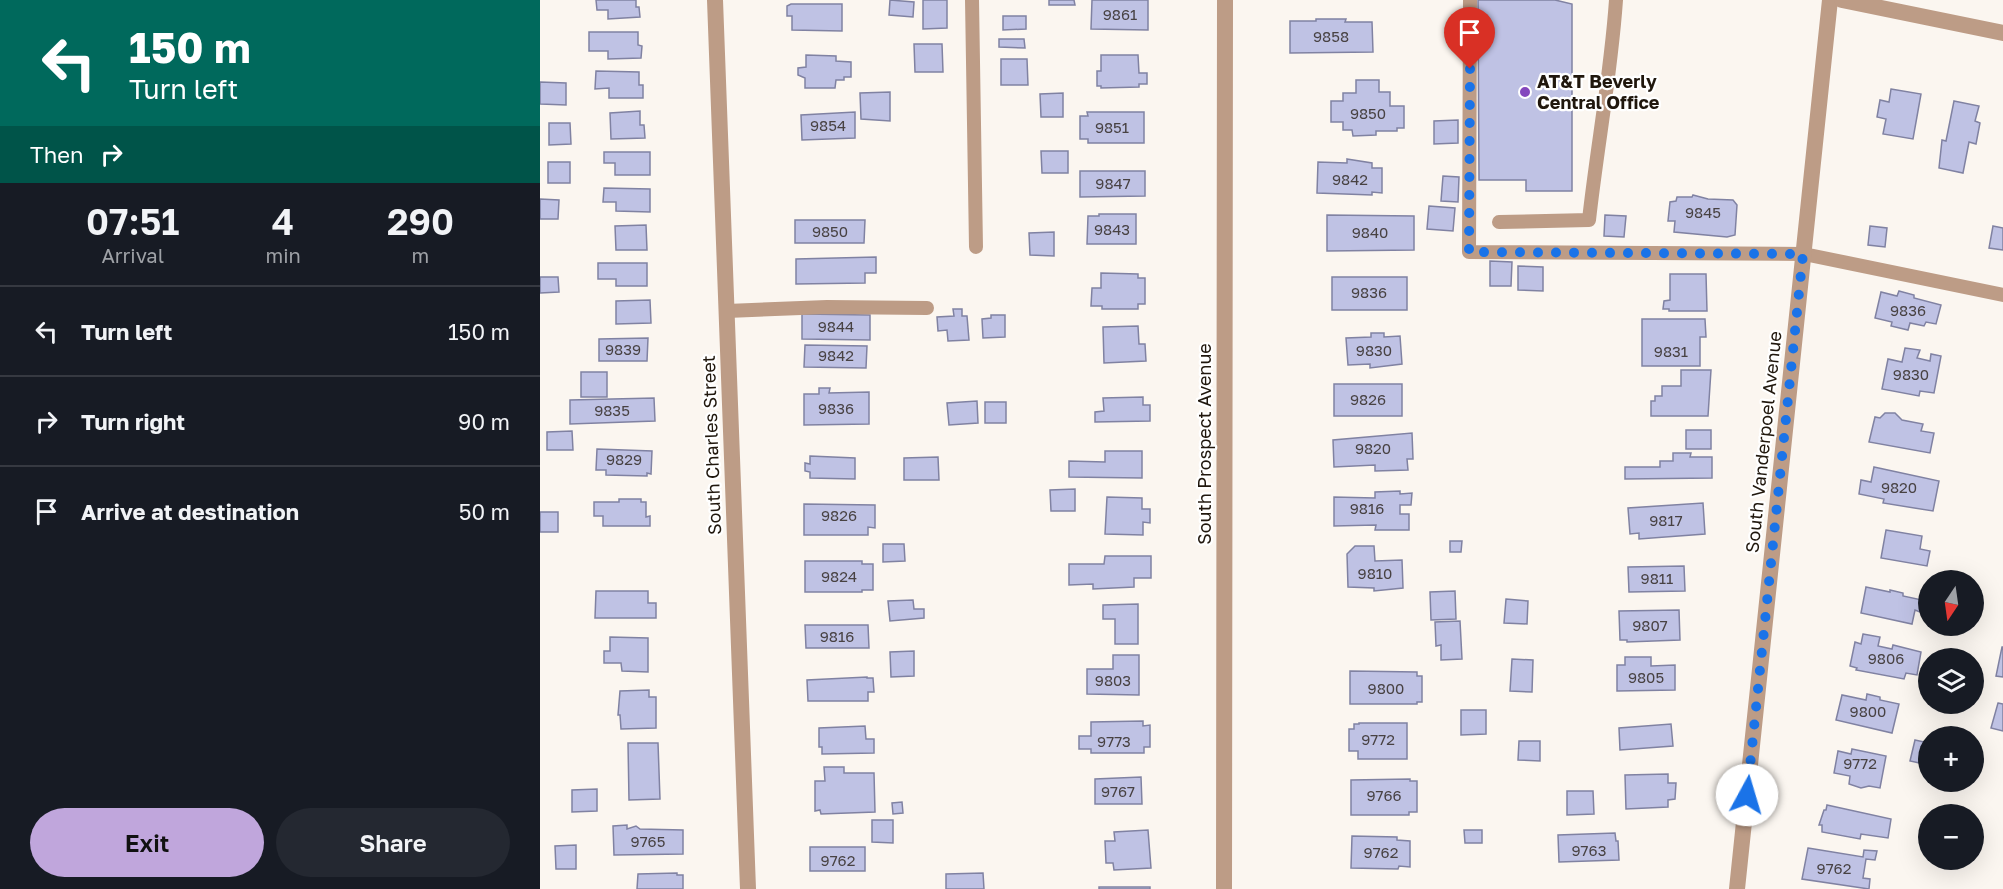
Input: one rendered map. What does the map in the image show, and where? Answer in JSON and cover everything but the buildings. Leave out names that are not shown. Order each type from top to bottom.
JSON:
[{"type":"street","name":"South Charles Street","points":[[715,0],[748,889]]},
{"type":"street","name":"South Prospect Avenue","points":[[1224,889],[1225,0]]},
{"type":"street","name":"South Vanderpoel Avenue","points":[[1737,889],[1830,0]]},
{"type":"street","points":[[1842,0],[2003,33]]},
{"type":"lane","points":[[972,0],[976,247]]},
{"type":"lane","points":[[1470,0],[1469,252],[1803,254],[2003,295]]},
{"type":"lane","points":[[1499,222],[1589,220],[1616,0]]},
{"type":"lane","points":[[727,311],[827,307],[927,308]]},
{"type":"place","name":"AT&T Beverly Central Office","points":[[1525,92]]},
{"type":"route","points":[[1470,69],[1469,252],[1803,254],[1747,795]]}]
